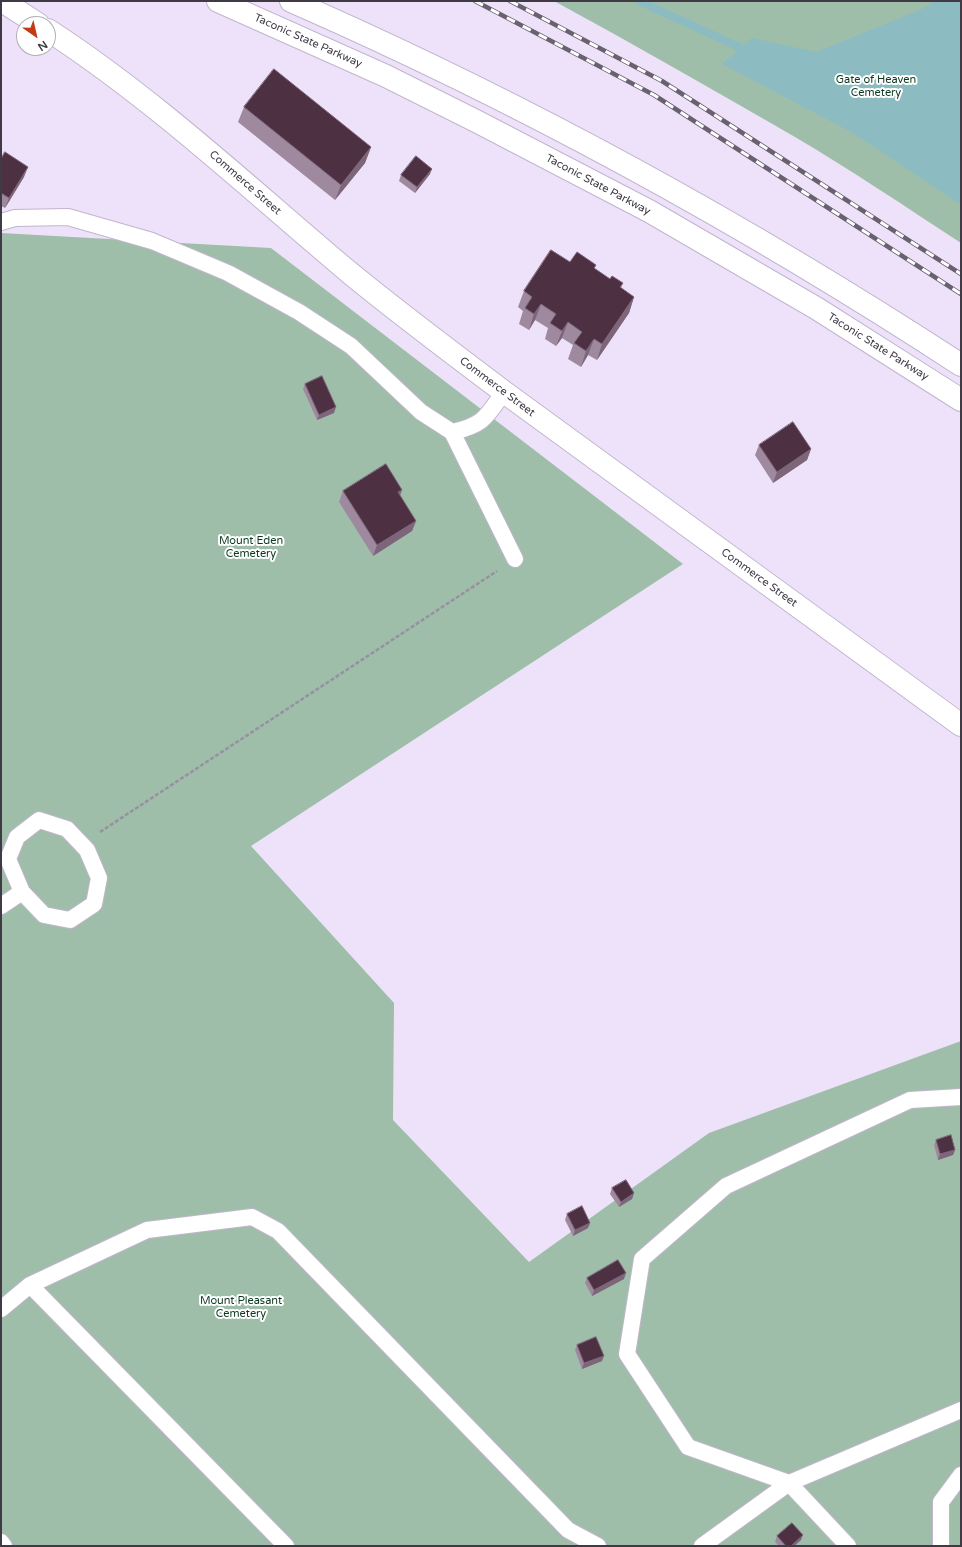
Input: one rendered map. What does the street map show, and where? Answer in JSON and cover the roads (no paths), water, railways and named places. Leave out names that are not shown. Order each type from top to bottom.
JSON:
[{"type":"main road","points":[[2,1],[25,16]]},
{"type":"main road","name":"Taconic State Parkway","points":[[218,1],[393,80],[476,120],[649,211],[816,308],[961,400]]},
{"type":"main road","points":[[291,1],[438,69],[584,143],[756,238],[841,289],[961,365]]},
{"type":"main road","name":"Commerce Street","points":[[56,36],[119,81],[185,132],[351,274],[504,392],[961,725]]},
{"type":"lane","points":[[1,222],[15,218],[68,217],[152,241],[228,273],[299,312],[351,346],[421,412],[452,432],[515,559]]},
{"type":"lane","points":[[452,432],[466,429],[485,419],[504,392]]},
{"type":"lane","points":[[39,820],[67,829],[87,850],[99,878],[94,904],[70,920],[44,915],[22,892],[8,859],[17,837],[39,820]]},
{"type":"lane","points":[[1,906],[22,892]]},
{"type":"lane","points":[[848,1546],[788,1483],[688,1447],[626,1354],[642,1259],[726,1186],[910,1100],[961,1097]]},
{"type":"lane","points":[[1,1309],[30,1285],[147,1230],[252,1217],[278,1231],[568,1530],[598,1546]]},
{"type":"lane","points":[[30,1285],[286,1546]]},
{"type":"lane","points":[[702,1546],[788,1483],[961,1410]]},
{"type":"lane","points":[[941,1546],[941,1502],[961,1475]]},
{"type":"lane","points":[[1,1542],[4,1546]]},
{"type":"waterway","points":[[639,1],[741,48]]},
{"type":"railway","points":[[475,1],[654,95],[961,294]]},
{"type":"railway","points":[[510,1],[662,81],[961,274]]},
{"type":"park label","name":"Gate of Heaven Cemetery","points":[[876,86]]},
{"type":"park label","name":"Mount Eden Cemetery","points":[[251,547]]},
{"type":"park label","name":"Mount Pleasant Cemetery","points":[[241,1307]]}]
